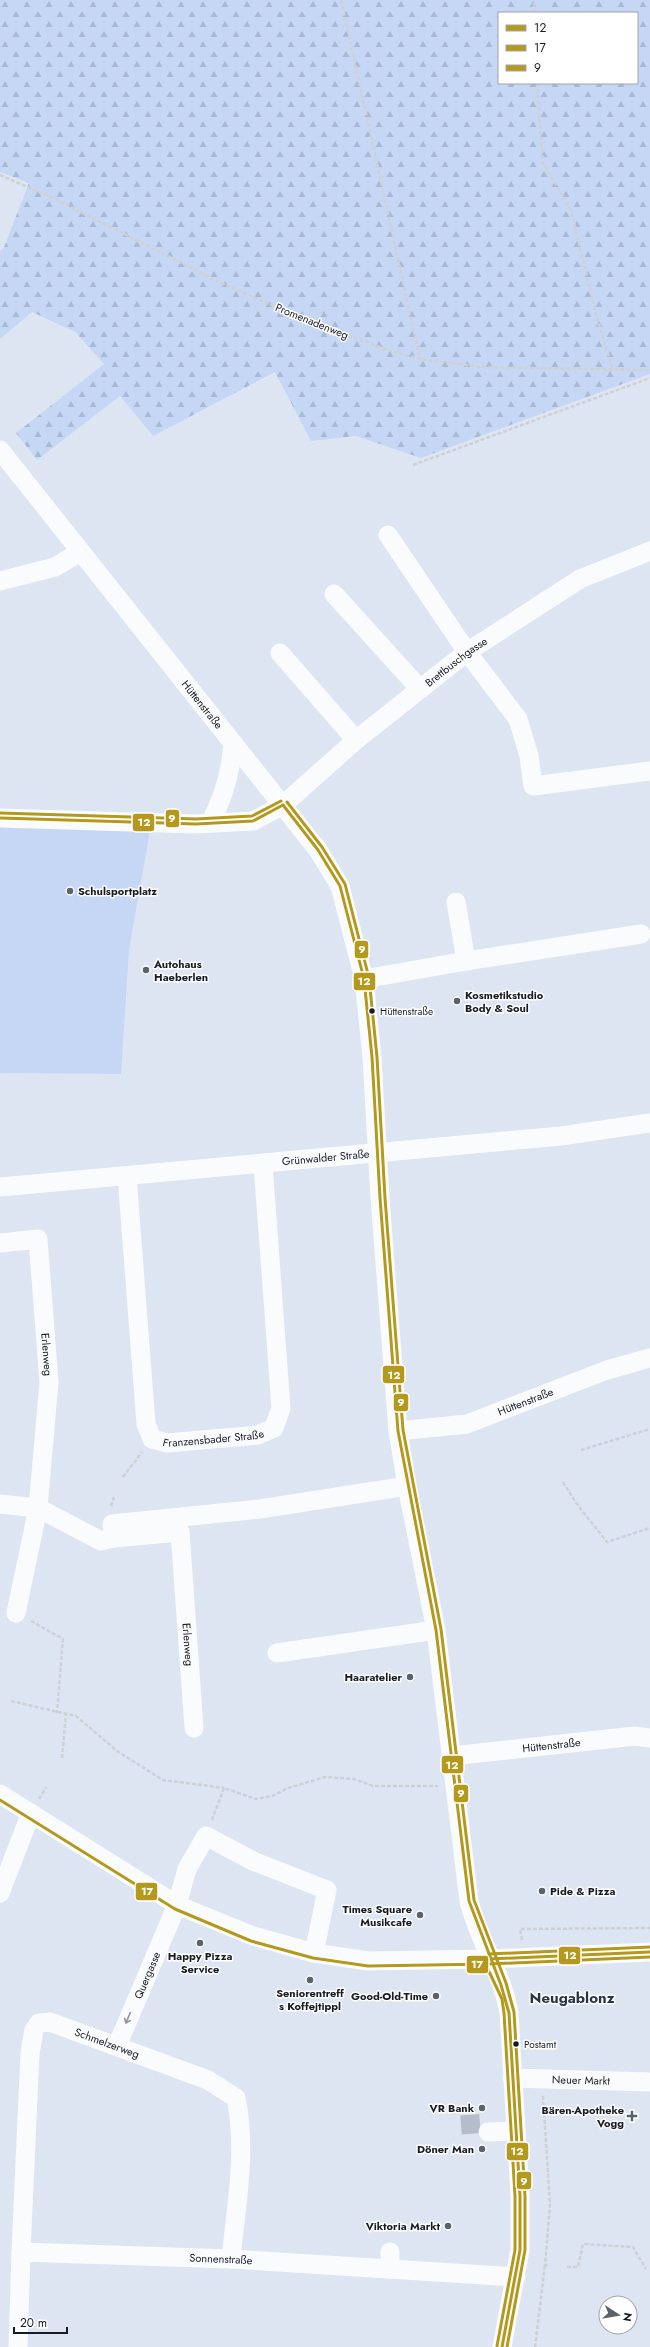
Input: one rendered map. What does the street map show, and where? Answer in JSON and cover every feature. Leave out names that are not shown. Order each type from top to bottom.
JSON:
[{"type":"street","name":"Hüttenstraße","points":[[0,450],[283,805],[318,850],[340,886],[364,979],[372,1056],[376,1153],[398,1431],[407,1486],[436,1630],[468,1901],[473,1920],[507,1998],[520,2196],[520,2250],[502,2347]]},
{"type":"street","points":[[388,535],[467,652],[518,719],[528,756],[533,786],[650,771]]},
{"type":"street","points":[[0,581],[55,567],[80,552]]},
{"type":"street","name":"Brettbuschgasse","points":[[0,818],[210,823],[253,821],[283,805],[356,740],[467,652],[580,579],[650,552]]},
{"type":"street","points":[[334,594],[420,690]]},
{"type":"street","points":[[280,652],[356,740]]},
{"type":"street","points":[[210,823],[224,797],[232,764],[233,743]]},
{"type":"street","points":[[456,902],[466,961]]},
{"type":"street","points":[[364,979],[466,961],[641,934]]},
{"type":"street","name":"Grünwalder Straße","points":[[0,1187],[561,1136],[650,1123]]},
{"type":"street","name":"Franzensbader Straße","points":[[127,1176],[146,1424],[152,1439],[167,1443],[258,1435],[274,1428],[281,1408],[263,1164]]},
{"type":"street","name":"Erlenweg","points":[[0,1243],[38,1239],[49,1382],[38,1508],[16,1613]]},
{"type":"street","name":"Hüttenstraße","points":[[398,1431],[466,1424],[607,1370],[650,1358]]},
{"type":"street","points":[[113,1538],[112,1524],[258,1510],[407,1486]]},
{"type":"street","name":"Erlenweg","points":[[0,1504],[38,1508],[101,1541],[113,1538],[180,1532],[194,1728]]},
{"type":"street","points":[[277,1653],[436,1630]]},
{"type":"street","name":"Hüttenstraße","points":[[452,1756],[634,1736],[650,1738]]},
{"type":"street","points":[[0,1794],[177,1906],[253,1936],[314,1953],[368,1961],[489,1959],[526,1956],[650,1952]]},
{"type":"street","points":[[0,1893],[32,1813]]},
{"type":"street","points":[[206,1836],[253,1861],[327,1890],[314,1953]]},
{"type":"street","name":"Quergasse","points":[[117,2046],[177,1906],[187,1869],[206,1836]]},
{"type":"street","name":"Schmelzerweg","points":[[21,2252],[30,2053],[34,2030],[39,2024],[50,2022],[208,2080],[236,2098],[241,2123],[231,2259]]},
{"type":"street","name":"Neuer Markt","points":[[512,2078],[650,2082]]},
{"type":"street","points":[[488,2127],[516,2126]]},
{"type":"street","points":[[18,2347],[21,2252]]},
{"type":"street","name":"Sonnenstraße","points":[[21,2252],[231,2259],[390,2260],[516,2277]]},
{"type":"path","points":[[341,0],[420,359]]},
{"type":"path","points":[[534,0],[534,12]]},
{"type":"path","points":[[537,84],[543,163],[571,210],[597,318],[613,370]]},
{"type":"path","name":"Promenadenweg","points":[[0,175],[53,198],[124,236],[232,288],[387,350],[420,359],[481,367],[650,370]]},
{"type":"path","points":[[413,465],[650,378]]},
{"type":"path","points":[[581,1450],[650,1429]]},
{"type":"path","points":[[123,1477],[124,1473],[152,1439]]},
{"type":"path","points":[[563,1482],[576,1503],[607,1542],[650,1528]]},
{"type":"path","points":[[16,1613],[42,1629],[63,1639],[57,1713]]},
{"type":"path","points":[[11,1701],[57,1713],[76,1716],[116,1751],[163,1780],[224,1788],[256,1798],[272,1796],[288,1788],[325,1777],[354,1779],[373,1786],[455,1786]]},
{"type":"path","points":[[62,1758],[66,1714]]},
{"type":"path","points":[[206,1836],[224,1788]]},
{"type":"path","points":[[526,1956],[520,1929],[650,1928]]},
{"type":"path","points":[[535,2347],[545,2265],[550,2205],[542,2079]]},
{"type":"path","points":[[567,2267],[578,2268],[583,2244],[634,2247],[646,2269]]},
{"type":"path","points":[[545,2265],[550,2265]]},
{"type":"green space","points":[[0,0],[650,0],[650,374],[421,458],[356,436],[311,441],[275,372],[153,436],[120,396],[37,460],[16,433],[104,364],[75,332],[32,312],[0,339],[0,251],[4,247],[29,183],[0,172]]},
{"type":"green space","name":"Schulsportplatz","points":[[0,822],[150,831],[129,950],[121,1074],[0,1073]]},
{"type":"tunnel","points":[[461,2125],[488,2123]]},
{"type":"transit line","name":"9","points":[[0,813],[196,819],[252,816],[281,801]]},
{"type":"transit line","name":"9","points":[[287,802],[322,847],[345,884],[369,978],[377,1057],[385,1198],[403,1430],[441,1629],[474,1900],[506,1983],[514,2012],[525,2196],[525,2250],[507,2347]]},
{"type":"transit line","name":"12","points":[[283,805],[318,850],[340,886],[364,979],[372,1057],[380,1198],[398,1431],[436,1630],[469,1901],[501,1985],[509,2013],[520,2196],[520,2250],[502,2347]]},
{"type":"transit line","name":"12","points":[[0,818],[196,824],[253,821],[283,805]]},
{"type":"transit line","name":"17","points":[[0,1800],[175,1909],[251,1941],[313,1958],[368,1966],[489,1964],[650,1957]]},
{"type":"transit line","name":"9","points":[[489,1954],[650,1947]]},
{"type":"transit line","name":"12","points":[[489,1959],[650,1952]]},
{"type":"transit line","name":"17","points":[[484,1961],[502,1999],[504,2013],[515,2196],[515,2250],[497,2346]]},
{"type":"place","name":"Schulsportplatz","points":[[70,891]]},
{"type":"place","name":"Autohaus Haeberlen","points":[[146,970]]},
{"type":"place","name":"Kosmetikstudio Body & Soul","points":[[457,1001]]},
{"type":"place","name":"Hüttenstraße","points":[[372,1011]]},
{"type":"place","name":"Haaratelier","points":[[410,1677]]},
{"type":"place","name":"Pide & Pizza","points":[[542,1891]]},
{"type":"place","name":"Times Square Musikcafe","points":[[420,1915]]},
{"type":"place","name":"Happy Pizza Service","points":[[200,1943]]},
{"type":"place","name":"Seniorentreff s Koffejtippl","points":[[310,1980]]},
{"type":"place","name":"Good-Old-Time","points":[[436,1996]]},
{"type":"place","name":"Postamt","points":[[516,2044]]},
{"type":"place","name":"VR Bank","points":[[482,2108]]},
{"type":"place","name":"Bären-Apotheke Vogg","points":[[632,2116]]},
{"type":"place","name":"Döner Man","points":[[482,2149]]},
{"type":"place","name":"Viktoria Markt","points":[[448,2226]]},
{"type":"district","name":"Neugablonz","points":[[572,1998]]}]
